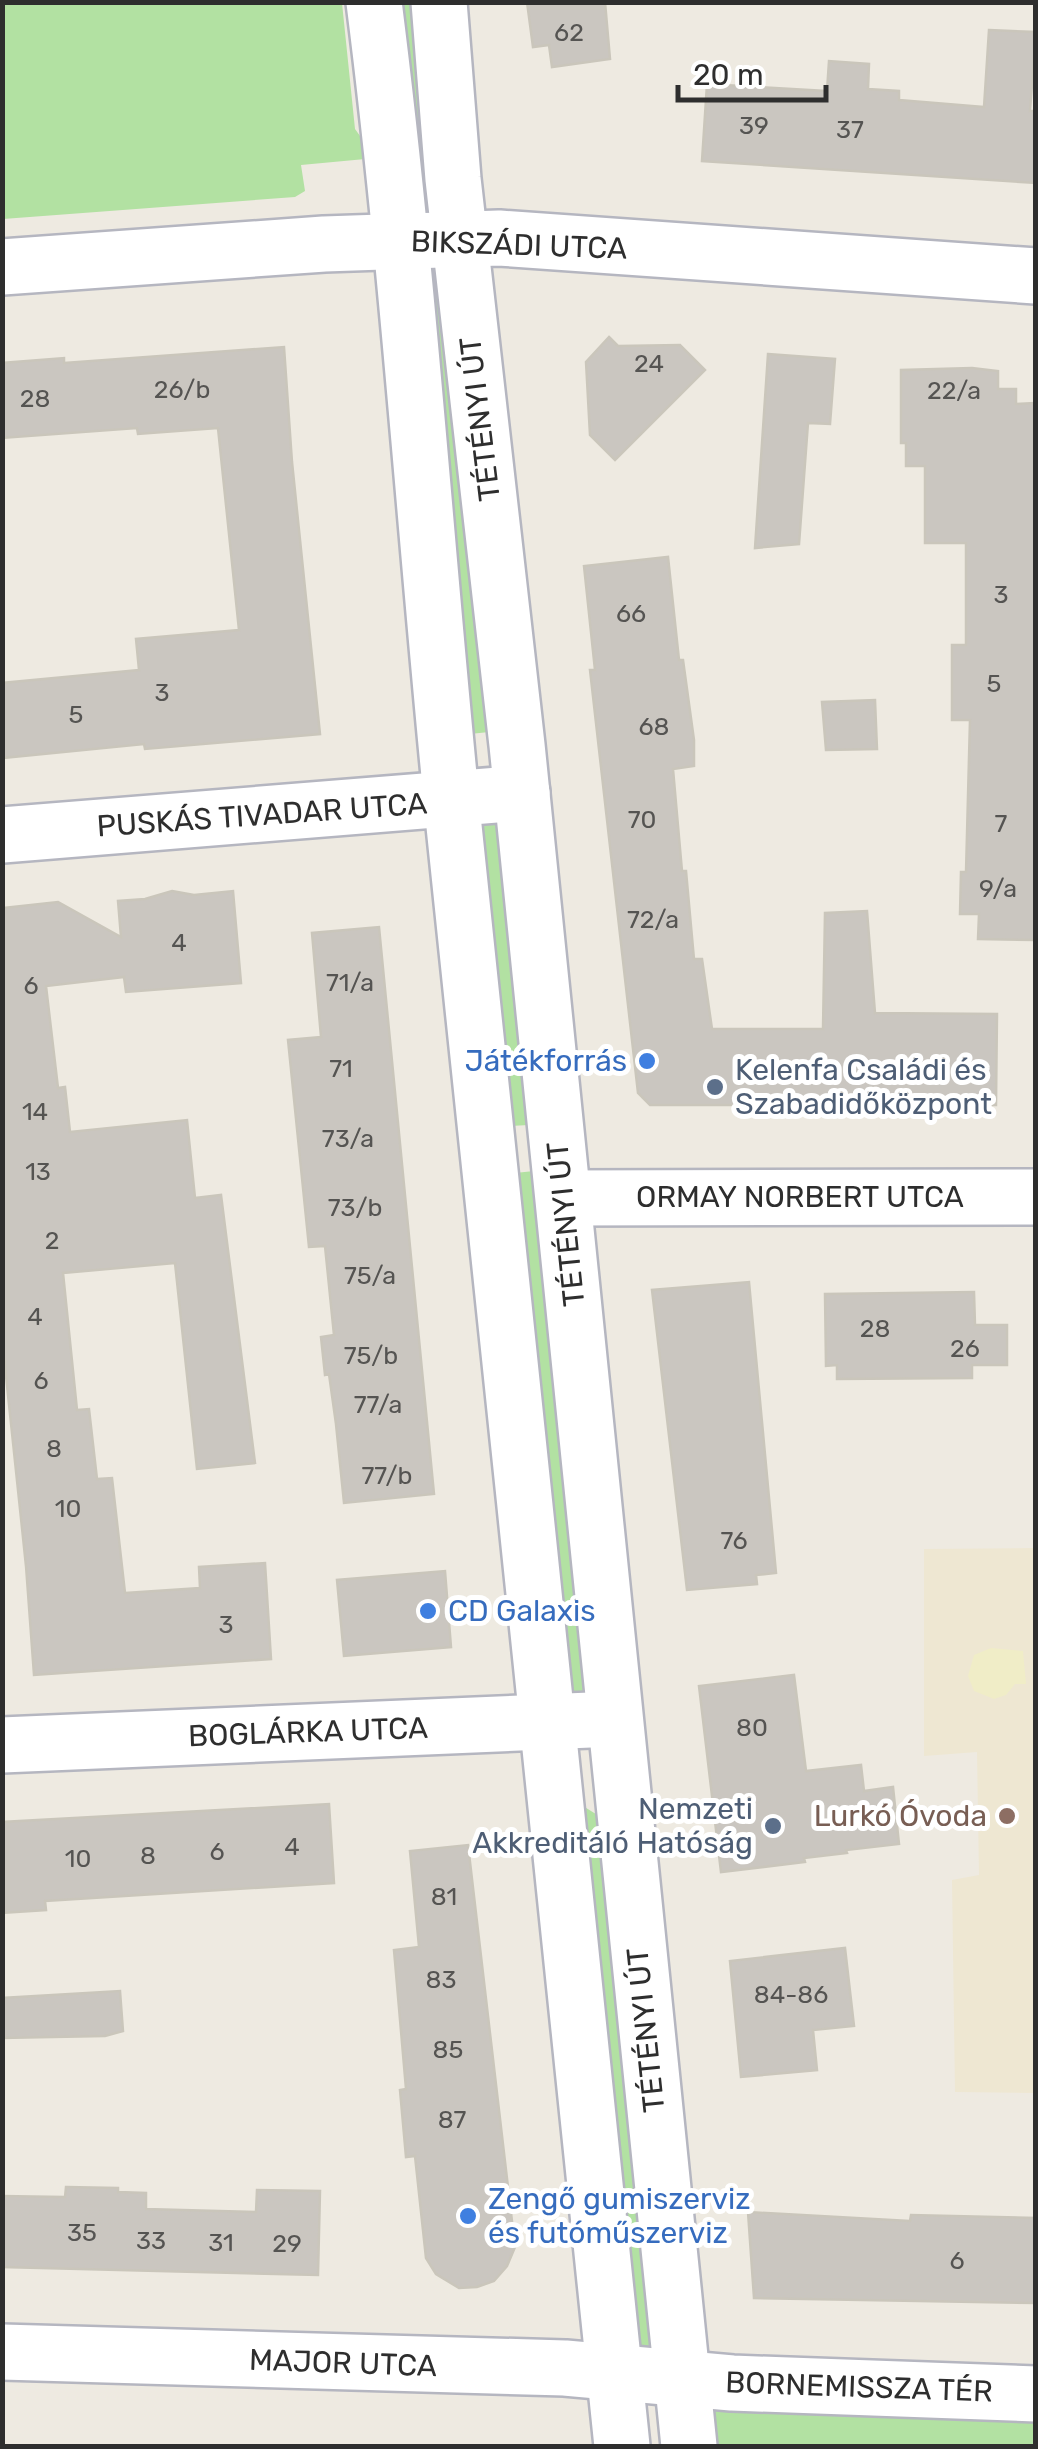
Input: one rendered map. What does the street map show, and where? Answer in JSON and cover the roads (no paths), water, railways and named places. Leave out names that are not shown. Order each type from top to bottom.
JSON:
[{"type":"street","name":"TÉTÉNYI ÚT","points":[[374,2],[398,184],[451,800],[622,2446]]},
{"type":"street","name":"TÉTÉNYI ÚT","points":[[439,2],[459,240],[522,792],[689,2446]]},
{"type":"street","name":"BIKSZÁDI UTCA","points":[[2,267],[499,238],[1036,276]]},
{"type":"street","name":"PUSKÁS TIVADAR UTCA","points":[[2,835],[522,792]]},
{"type":"street","name":"ORMAY NORBERT UTCA","points":[[564,1198],[1036,1197]]},
{"type":"street","name":"BOGLÁRKA UTCA","points":[[2,1744],[614,1719]]},
{"type":"street","name":"MAJOR UTCA","points":[[2,2352],[565,2368],[682,2380]]},
{"type":"street","name":"BORNEMISSZA TÉR","points":[[682,2380],[1036,2394]]},
{"type":"place","name":"Játékforrás","points":[[647,1061]]},
{"type":"place","name":"Kelenfa Családi és Szabadidőközpont","points":[[715,1087]]},
{"type":"place","name":"CD Galaxis","points":[[428,1611]]},
{"type":"place","name":"Lurkó Óvoda","points":[[1007,1816]]},
{"type":"place","name":"Nemzeti Akkreditáló Hatóság","points":[[773,1826]]},
{"type":"place","name":"Zengő gumiszerviz és futóműszerviz","points":[[468,2216]]}]
